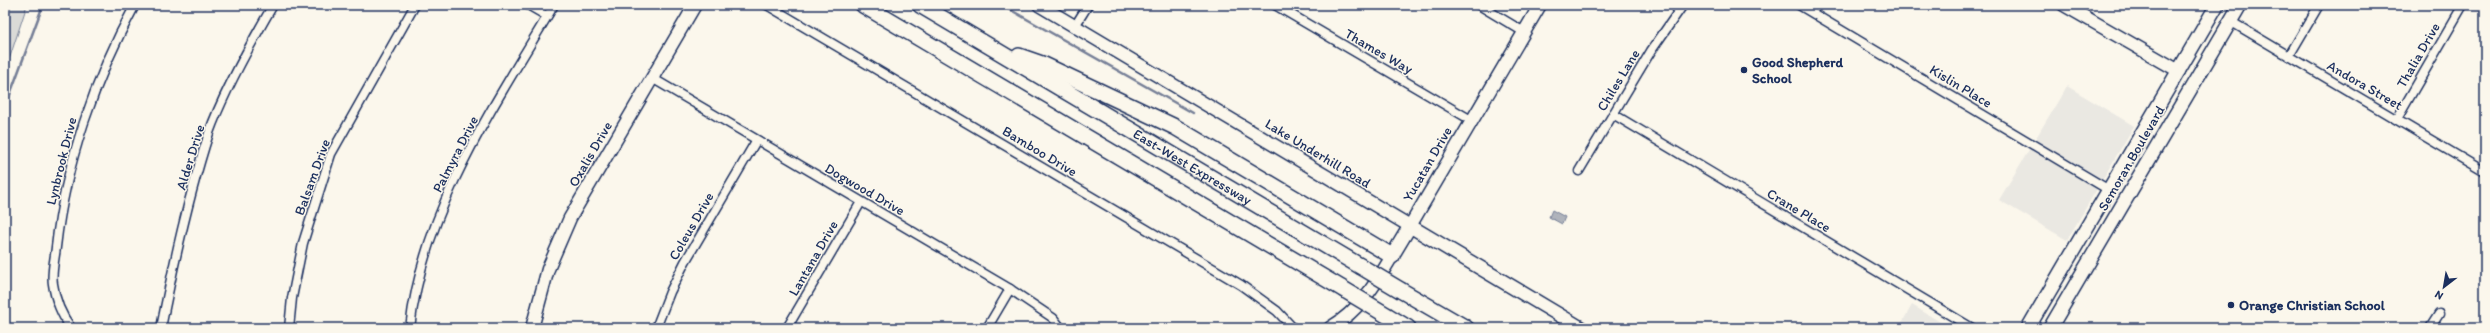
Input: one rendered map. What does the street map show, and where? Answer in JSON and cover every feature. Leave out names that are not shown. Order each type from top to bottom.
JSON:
[{"type":"highway","points":[[863,5],[1408,328]]},
{"type":"highway","name":"East-West Expressway","points":[[920,5],[1466,328]]},
{"type":"highway","points":[[988,46],[1042,64],[1175,127],[1392,256]]},
{"type":"main road","name":"Semoran Boulevard","points":[[2028,328],[2217,5]]},
{"type":"main road","name":"Semoran Boulevard","points":[[2050,328],[2240,5]]},
{"type":"main road","points":[[2192,49],[2187,66],[2188,75],[2193,83]]},
{"type":"main road","points":[[2179,71],[2183,92],[2179,107]]},
{"type":"main road","name":"Yucatan Drive","points":[[1392,256],[1410,226]]},
{"type":"main road","name":"Lake Underhill Road","points":[[1410,226],[1581,328]]},
{"type":"street","name":"Lynbrook Drive","points":[[71,328],[63,318],[52,283],[58,224],[84,119],[111,48],[135,5]]},
{"type":"street","name":"Alder Drive","points":[[161,328],[178,240],[210,132],[248,49],[273,5]]},
{"type":"street","name":"Balsam Drive","points":[[289,328],[292,298],[303,243],[331,154],[415,5]]},
{"type":"street","points":[[528,5],[547,16]]},
{"type":"street","name":"Palmyra Drive","points":[[410,328],[413,302],[434,228],[460,166],[554,5]]},
{"type":"street","name":"Oxalis Drive","points":[[532,328],[548,269],[570,218],[694,5]]},
{"type":"street","name":"Bamboo Drive","points":[[767,5],[1241,285],[1277,311],[1293,328]]},
{"type":"street","name":"Lake Underhill Road","points":[[1039,5],[1410,226]]},
{"type":"street","points":[[1075,26],[1088,5]]},
{"type":"street","name":"Thames Way","points":[[1275,5],[1471,120]]},
{"type":"street","points":[[1479,5],[1524,32]]},
{"type":"street","name":"Yucatan Drive","points":[[1410,226],[1540,5]]},
{"type":"street","name":"Chiles Lane","points":[[1579,171],[1651,51],[1683,5]]},
{"type":"street","name":"Kislin Place","points":[[1799,5],[2109,190]]},
{"type":"street","points":[[2064,5],[2179,71]]},
{"type":"street","points":[[2289,56],[2319,5]]},
{"type":"street","name":"Thalia Drive","points":[[2397,119],[2463,5]]},
{"type":"street","name":"Andora Street","points":[[2230,21],[2485,172]]},
{"type":"street","name":"Dogwood Drive","points":[[652,78],[756,141],[1010,289],[1053,318],[1061,328]]},
{"type":"street","name":"Crane Place","points":[[1613,114],[1972,328]]},
{"type":"street","name":"Coleus Drive","points":[[656,328],[676,280],[756,141]]},
{"type":"street","name":"Lantana Drive","points":[[787,328],[861,202]]},
{"type":"street","name":"Yucatan Drive","points":[[1330,328],[1359,306],[1372,290],[1392,256]]},
{"type":"street","points":[[987,328],[1010,289]]},
{"type":"street","points":[[2430,328],[2439,314]]},
{"type":"shaded area","points":[[5,5],[27,5],[5,72]]},
{"type":"shaded area","points":[[2067,86],[2134,126],[2067,240],[1999,200]]},
{"type":"shaded area","points":[[1552,210],[1565,217],[1562,224],[1549,217]]},
{"type":"shaded area","points":[[1912,305],[1950,328],[1899,328]]},
{"type":"waterway","points":[[5,108],[43,5]]},
{"type":"waterway","points":[[1002,5],[1193,113]]},
{"type":"waterway","points":[[5,320],[6,328]]},
{"type":"place","name":"Good Shepherd School","points":[[1744,70]]},
{"type":"place","name":"Orange Christian School","points":[[2231,305]]}]
